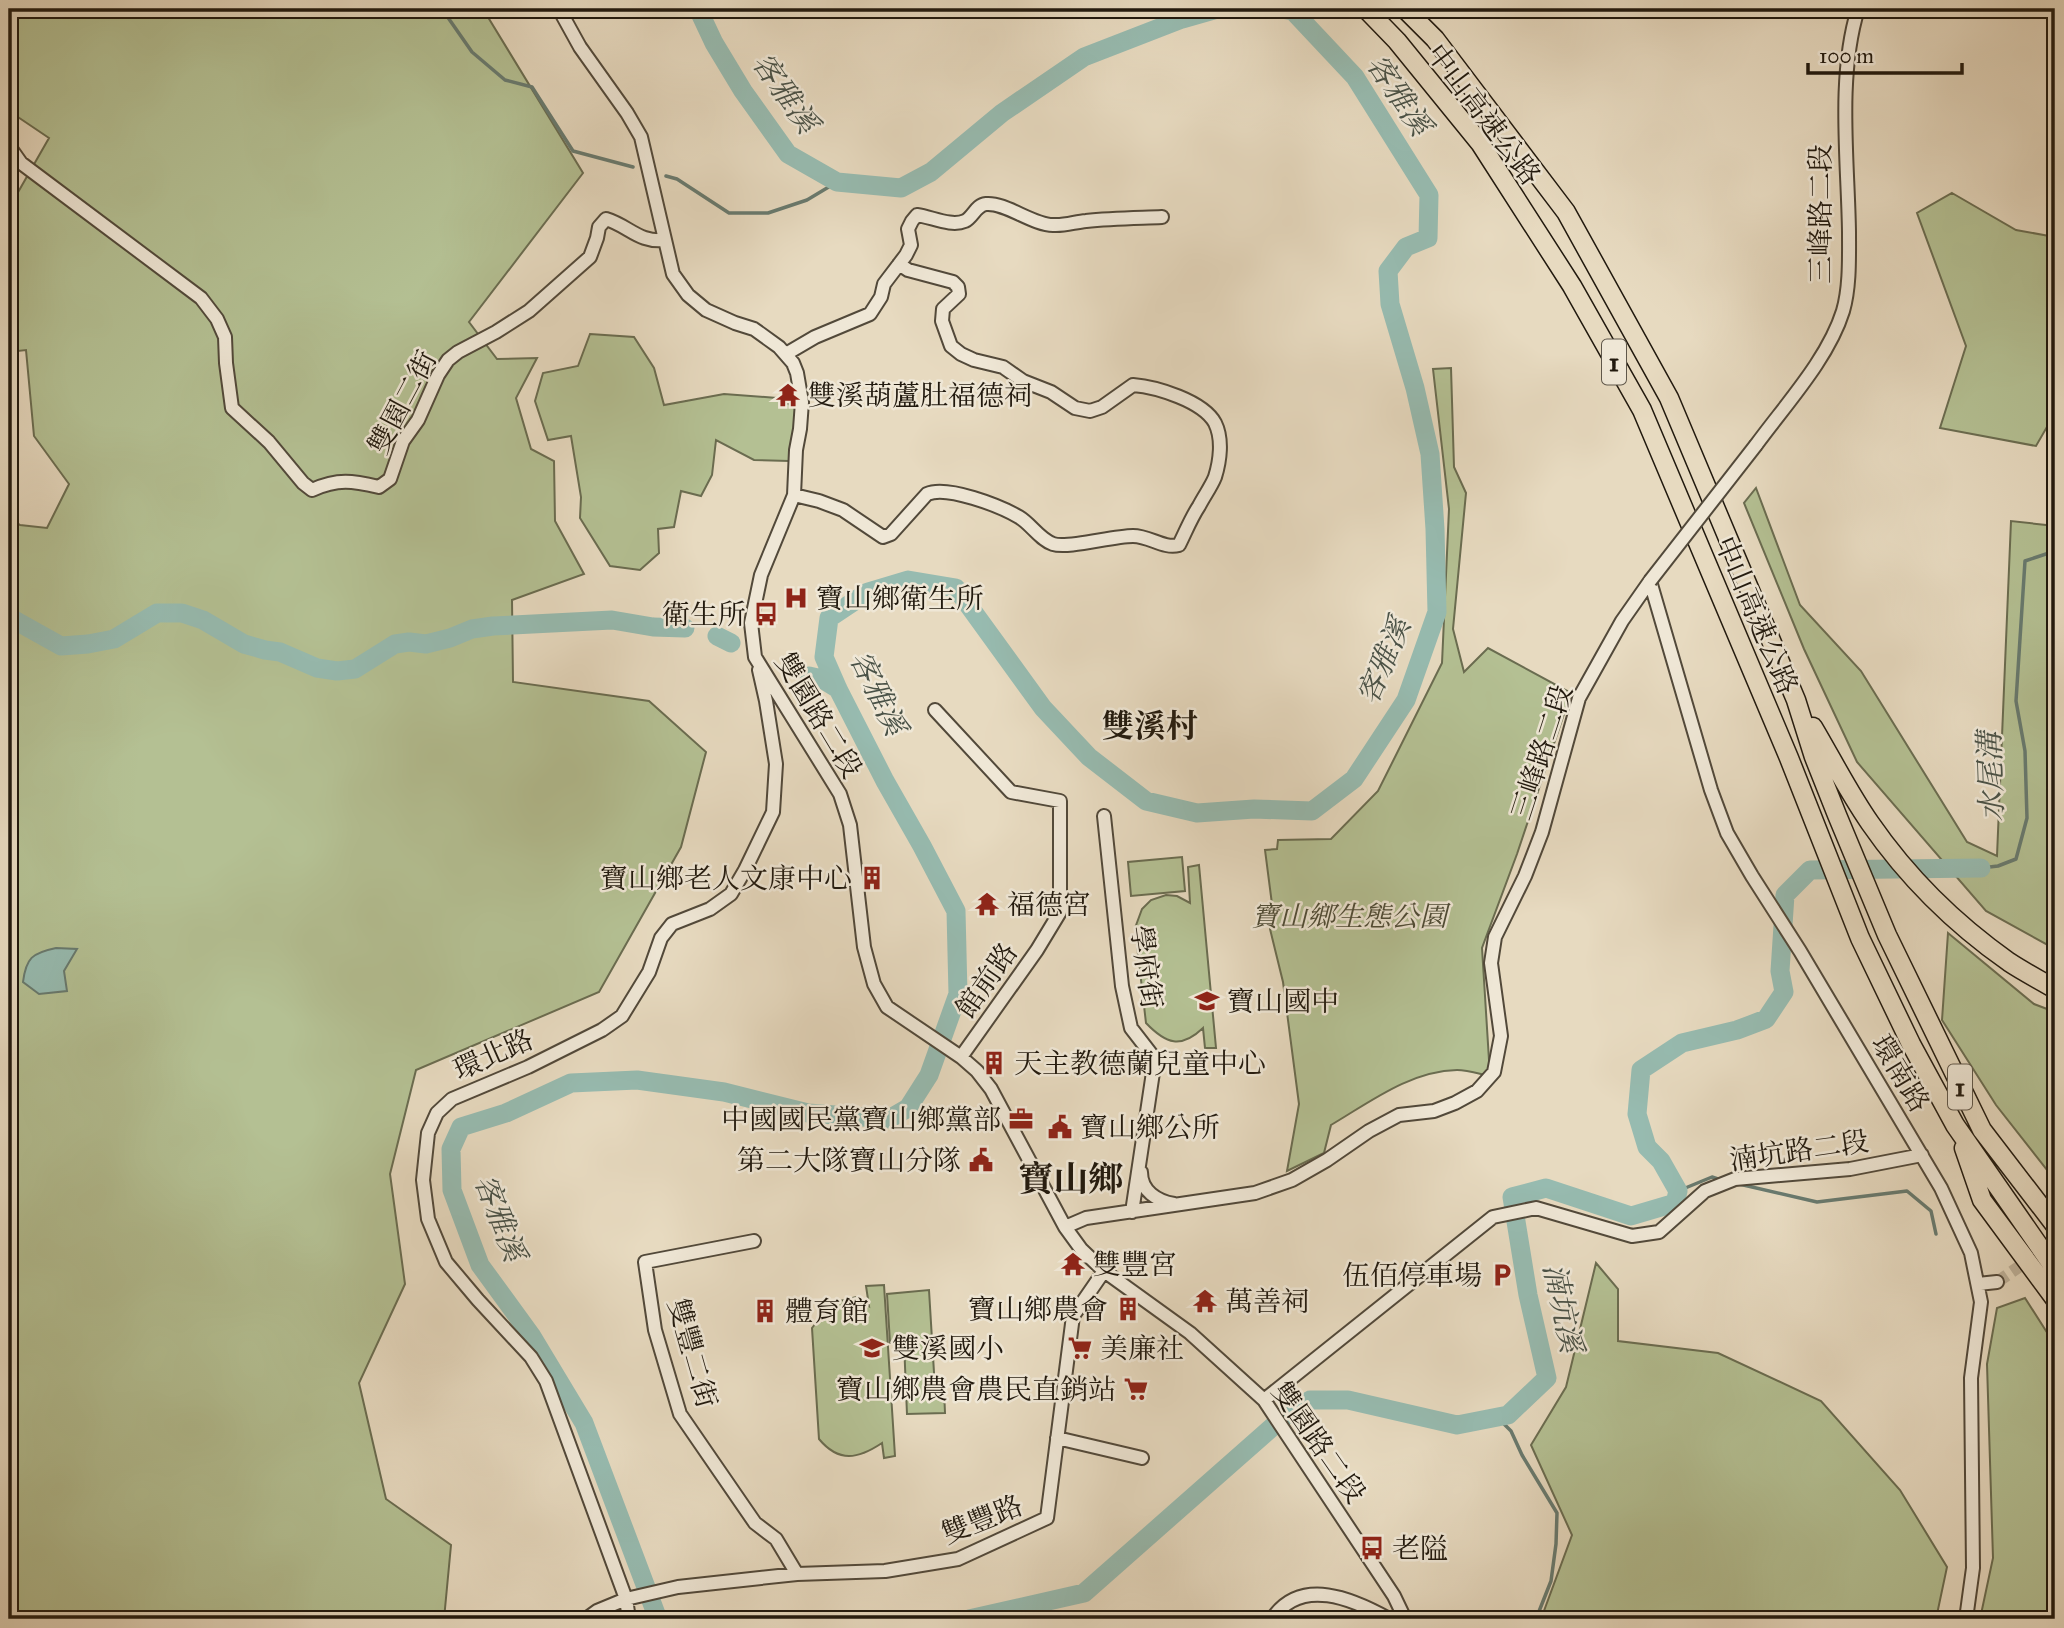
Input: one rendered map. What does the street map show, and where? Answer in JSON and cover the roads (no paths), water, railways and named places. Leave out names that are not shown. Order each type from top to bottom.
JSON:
[{"type":"highway","name":"中山高速公路","points":[[1366,9],[1397,41],[1480,143],[1578,297],[1642,410],[1788,758],[1860,939],[1911,1044],[1955,1125],[2055,1269]]},
{"type":"highway","name":"中山高速公路","points":[[1405,9],[1435,39],[1566,212],[1669,398],[1796,700],[1814,757],[1887,935],[1982,1130],[2055,1225]]},
{"type":"highway","points":[[1796,700],[1869,822],[1932,898],[1970,933],[2011,963],[2055,989]]},
{"type":"highway","points":[[1955,1125],[1982,1200],[2055,1298]]},
{"type":"street","name":"雙園路二段","points":[[559,9],[580,47],[627,113],[640,137],[673,274],[680,285],[697,303],[716,315],[754,329],[786,354],[797,373],[802,402],[794,495],[761,575],[751,623],[755,657],[840,794],[850,825],[864,947],[874,984],[887,1007],[961,1057],[977,1071],[991,1089],[1066,1227],[1081,1249],[1104,1271],[1190,1333],[1264,1400],[1394,1596],[1405,1619]]},
{"type":"street","name":"三峰路二段","points":[[1066,1227],[1086,1218],[1255,1193],[1292,1180],[1399,1115],[1434,1111],[1455,1103],[1477,1091],[1494,1072],[1501,1036],[1491,963],[1495,937],[1525,876],[1542,832],[1579,698],[1622,621],[1650,581],[1825,351],[1843,310],[1849,263],[1845,123],[1848,67],[1858,9]]},
{"type":"street","name":"雙園二街","points":[[9,146],[20,163],[201,298],[217,319],[225,337],[232,408],[269,442],[312,490],[326,484],[346,481],[379,487],[390,479],[402,441],[418,420],[438,374],[448,360],[529,311],[590,257],[599,227],[606,219],[643,239],[665,240]]},
{"type":"street","points":[[786,354],[815,337],[870,314],[881,297],[884,284],[911,245],[908,229],[917,215],[951,223],[962,222],[971,217],[979,207],[987,204],[1042,224],[1054,225],[1162,217]]},
{"type":"street","points":[[794,495],[819,500],[843,510],[883,537],[899,527],[927,494],[935,490],[998,507],[1021,518],[1046,541],[1056,545],[1132,536],[1146,537],[1171,547],[1179,545],[1214,479],[1220,450],[1215,424],[1191,403],[1176,395],[1133,385],[1102,407],[1090,411],[1075,408],[1051,392],[1023,382],[1003,367],[961,354],[951,346],[942,321],[943,309],[959,294],[958,287],[953,282],[908,270],[899,264]]},
{"type":"street","name":"環南路","points":[[1650,581],[1711,790],[1727,833],[1941,1188],[1971,1253],[1981,1302],[1971,1378],[1973,1568],[1966,1619]]},
{"type":"street","name":"環北路","points":[[629,1619],[626,1598],[546,1381],[531,1357],[446,1262],[428,1219],[423,1181],[425,1151],[428,1133],[438,1113],[452,1099],[537,1062],[602,1030],[622,1016],[649,972],[661,938],[672,924],[710,909],[731,894],[774,812],[776,764],[766,701],[755,657]]},
{"type":"street","name":"館前路","points":[[935,710],[1011,792],[1060,802],[1060,912],[1037,950],[961,1057]]},
{"type":"street","name":"學府街","points":[[1104,816],[1122,986],[1131,1028],[1155,1059],[1132,1212]]},
{"type":"street","name":"湳坑路二段","points":[[1264,1400],[1493,1217],[1535,1208],[1632,1236],[1659,1232],[1705,1191],[1735,1179],[1850,1169],[1922,1156]]},
{"type":"street","name":"學府街","points":[[1140,1157],[1141,1179],[1148,1193],[1163,1202],[1178,1205]]},
{"type":"street","name":"雙豐二街","points":[[754,1241],[645,1262],[655,1330],[680,1414],[755,1523],[776,1539],[797,1574]]},
{"type":"street","name":"雙豐路","points":[[626,1598],[678,1587],[797,1574],[885,1571],[958,1559],[1046,1518],[1073,1316],[1104,1271]]},
{"type":"street","points":[[1978,1284],[1997,1282]]},
{"type":"street","points":[[1057,1438],[1142,1458]]},
{"type":"street","points":[[1272,1619],[1295,1598],[1311,1595],[1334,1596],[1366,1606],[1389,1619]]},
{"type":"street","points":[[586,1619],[626,1598]]},
{"type":"water","points":[[56,948],[77,949],[64,971],[67,991],[39,994],[23,982],[26,967],[36,955]]},
{"type":"waterway","points":[[442,9],[472,52],[505,80],[532,87],[573,151],[633,167]]},
{"type":"waterway","name":"客雅溪","points":[[698,9],[714,43],[743,91],[788,154],[837,182],[901,188],[931,172],[1002,113],[1084,57],[1182,19],[1217,9]]},
{"type":"waterway","name":"客雅溪","points":[[658,1619],[584,1423],[531,1335],[480,1265],[452,1190],[451,1149],[461,1127],[506,1113],[571,1083],[637,1080],[724,1092],[808,1113],[889,1119],[908,1108],[929,1075],[958,994],[956,911],[885,781],[824,657],[829,618],[868,592],[908,580],[956,588],[1043,708],[1089,757],[1146,801],[1197,813],[1254,809],[1312,811],[1354,779],[1406,700],[1437,612],[1435,529],[1430,454],[1415,388],[1390,304],[1388,271],[1406,247],[1428,238],[1429,195],[1355,77],[1293,11],[1281,9]]},
{"type":"waterway","points":[[666,176],[677,179],[729,213],[768,213],[807,200],[837,182]]},
{"type":"waterway","name":"水尾溝","points":[[1981,868],[1998,866],[2016,859],[2027,818],[2025,751],[2016,701],[2025,561],[2055,551]]},
{"type":"waterway","points":[[9,617],[61,646],[114,639],[157,613],[182,613],[203,620],[244,644],[280,652],[317,668],[337,671],[355,669],[395,644],[426,644],[472,629],[493,626],[612,620],[653,627],[685,628]]},
{"type":"waterway","points":[[717,636],[731,643]]},
{"type":"waterway","points":[[809,676],[822,679],[838,689]]},
{"type":"waterway","name":"湳坑溪","points":[[969,1619],[1084,1593],[1287,1414],[1310,1400],[1348,1400],[1457,1425],[1508,1415],[1547,1378],[1528,1295],[1512,1197],[1546,1188],[1631,1216],[1675,1203],[1678,1191],[1661,1161],[1647,1147],[1637,1114],[1641,1070],[1682,1043],[1737,1030],[1766,1019],[1784,992],[1780,971],[1785,895],[1810,870],[1981,868]]},
{"type":"waterway","points":[[1678,1191],[1712,1177],[1721,1180]]},
{"type":"waterway","points":[[1739,1184],[1817,1202],[1907,1191],[1931,1211],[1936,1234]]},
{"type":"waterway","name":"水尾溝","points":[[1497,1417],[1511,1431],[1522,1455],[1557,1513],[1551,1581],[1536,1619]]},
{"type":"tunnel","points":[[1997,1282],[2055,1242]]},
{"type":"place","name":"雙溪葫蘆肚福德祠","points":[[788,395]]},
{"type":"place","name":"寶山鄉衛生所","points":[[796,598]]},
{"type":"place","name":"衛生所","points":[[766,614]]},
{"type":"place","name":"寶山鄉老人文康中心","points":[[872,878]]},
{"type":"place","name":"福德宮","points":[[987,904]]},
{"type":"place","name":"寶山國中","points":[[1207,1001]]},
{"type":"place","name":"天主教德蘭兒童中心","points":[[994,1063]]},
{"type":"place","name":"中國國民黨寶山鄉黨部","points":[[1021,1119]]},
{"type":"place","name":"寶山鄉公所","points":[[1060,1127]]},
{"type":"place","name":"第二大隊寶山分隊","points":[[981,1160]]},
{"type":"place","name":"雙豐宮","points":[[1073,1264]]},
{"type":"place","name":"伍佰停車場","points":[[1502,1275]]},
{"type":"place","name":"萬善祠","points":[[1205,1301]]},
{"type":"place","name":"寶山鄉農會","points":[[1128,1309]]},
{"type":"place","name":"體育館","points":[[765,1311]]},
{"type":"place","name":"雙溪國小","points":[[872,1348]]},
{"type":"place","name":"美廉社","points":[[1080,1348]]},
{"type":"place","name":"寶山鄉農會農民直銷站","points":[[1136,1389]]},
{"type":"place","name":"老隘","points":[[1372,1548]]},
{"type":"district","name":"雙溪村","points":[[1150,726]]},
{"type":"district","name":"寶山鄉","points":[[1071,1179]]},
{"type":"park label","name":"寶山鄉生態公園","points":[[1349,916]]}]
